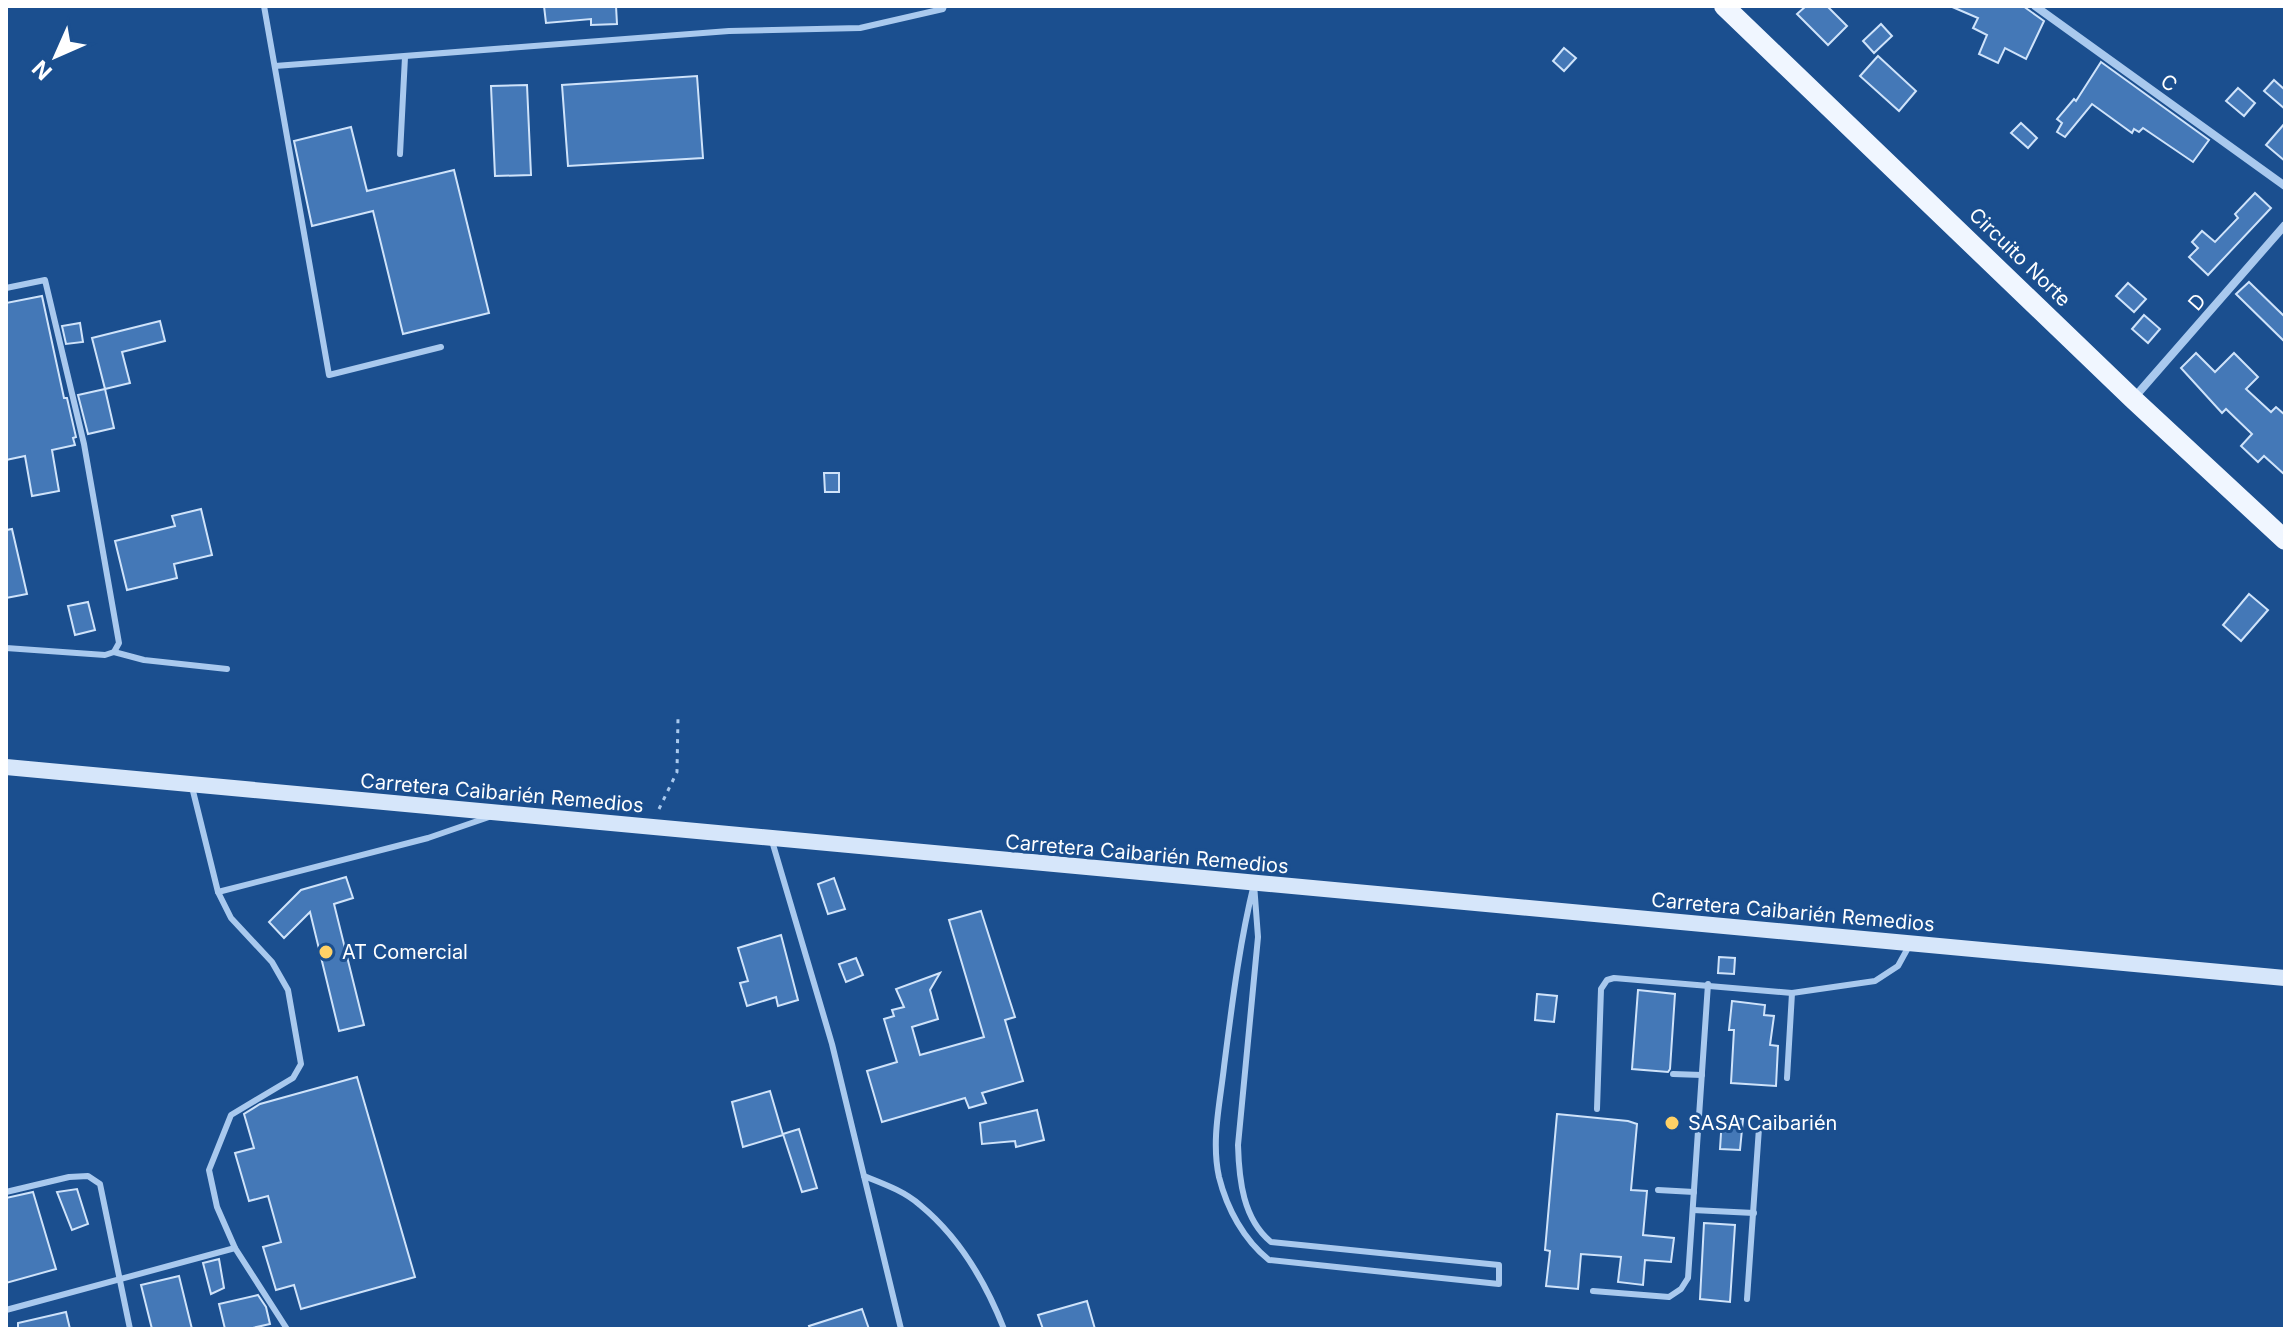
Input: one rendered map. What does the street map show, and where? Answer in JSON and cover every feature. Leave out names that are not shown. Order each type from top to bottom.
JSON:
[{"type":"main road","name":"Circuito Norte","points":[[1724,6],[2133,399],[2285,540]]},
{"type":"street","name":"C","points":[[2035,6],[2285,186]]},
{"type":"street","name":"D","points":[[2133,399],[2285,225]]},
{"type":"street","name":"Carretera Caibarién Remedios","points":[[6,767],[2285,978]]},
{"type":"lane","points":[[264,6],[329,375],[441,347]]},
{"type":"lane","points":[[275,66],[729,31],[860,28],[943,9],[944,6]]},
{"type":"lane","points":[[400,154],[405,57]]},
{"type":"lane","points":[[6,288],[45,280],[84,444],[119,643],[114,652]]},
{"type":"lane","points":[[6,648],[105,655],[114,652],[144,660],[227,669]]},
{"type":"lane","points":[[191,784],[218,892],[231,918],[272,962],[288,990],[301,1064],[293,1078],[231,1115],[209,1170],[217,1207],[235,1248],[287,1329]]},
{"type":"lane","points":[[218,892],[428,838],[501,813]]},
{"type":"lane","points":[[771,838],[832,1044],[901,1329]]},
{"type":"lane","points":[[1254,884],[1258,937],[1238,1145],[1239,1173],[1247,1206],[1258,1232],[1271,1242],[1499,1265],[1499,1284],[1269,1260],[1253,1248],[1238,1224],[1219,1177],[1215,1140],[1241,936],[1254,884]]},
{"type":"lane","points":[[1597,1109],[1601,989],[1607,980],[1708,984],[1792,993],[1875,981],[1898,966],[1911,943]]},
{"type":"lane","points":[[1593,1291],[1669,1297],[1681,1289],[1688,1278],[1708,984]]},
{"type":"lane","points":[[1787,1078],[1792,993]]},
{"type":"lane","points":[[1673,1074],[1702,1075]]},
{"type":"lane","points":[[1747,1299],[1759,1128]]},
{"type":"lane","points":[[6,1192],[69,1177],[88,1176],[100,1184],[130,1329]]},
{"type":"lane","points":[[864,1176],[897,1189],[920,1205],[950,1236],[985,1284],[1004,1329]]},
{"type":"lane","points":[[1658,1190],[1694,1192]]},
{"type":"lane","points":[[1693,1210],[1754,1213]]},
{"type":"lane","points":[[6,1310],[235,1248]]},
{"type":"path","points":[[651,827],[677,772],[678,718]]},
{"type":"building","points":[[544,6],[616,6],[617,24],[591,25],[591,19],[546,23]]},
{"type":"building","points":[[1806,6],[1827,6],[1847,26],[1828,45],[1797,14]]},
{"type":"building","points":[[1950,6],[2023,6],[2044,21],[2026,59],[2005,48],[1998,63],[1979,54],[1987,35],[1973,28],[1978,18]]},
{"type":"building","points":[[1881,24],[1892,36],[1874,53],[1863,41]]},
{"type":"building","points":[[1564,48],[1576,58],[1564,71],[1553,61]]},
{"type":"building","points":[[1878,56],[1916,91],[1899,111],[1860,76]]},
{"type":"building","points":[[2101,62],[2209,140],[2193,162],[2143,128],[2139,132],[2134,129],[2132,133],[2092,104],[2065,137],[2057,132],[2062,123],[2057,119],[2074,99],[2076,101]]},
{"type":"building","points":[[697,76],[703,158],[568,166],[562,85]]},
{"type":"building","points":[[2274,80],[2285,90],[2285,109],[2264,91]]},
{"type":"building","points":[[527,85],[531,175],[495,176],[491,86]]},
{"type":"building","points":[[2238,88],[2255,103],[2244,116],[2226,101]]},
{"type":"building","points":[[2021,123],[2037,138],[2028,148],[2011,133]]},
{"type":"building","points":[[2285,123],[2285,161],[2266,145]]},
{"type":"building","points":[[351,127],[367,191],[454,170],[489,313],[403,334],[373,211],[312,226],[294,141]]},
{"type":"building","points":[[2255,193],[2271,208],[2208,275],[2189,257],[2198,248],[2192,242],[2202,231],[2215,242],[2238,218],[2235,214]]},
{"type":"building","points":[[2249,282],[2285,317],[2285,342],[2236,294]]},
{"type":"building","points":[[2128,283],[2146,299],[2134,312],[2116,296]]},
{"type":"building","points":[[42,296],[64,398],[67,398],[76,437],[73,438],[75,445],[52,450],[59,491],[32,496],[25,456],[6,460],[6,303]]},
{"type":"building","points":[[2144,315],[2160,329],[2148,343],[2132,329]]},
{"type":"building","points":[[160,321],[165,341],[122,352],[130,383],[105,389],[92,338]]},
{"type":"building","points":[[80,323],[83,342],[66,344],[62,326]]},
{"type":"building","points":[[2196,353],[2215,372],[2234,353],[2258,377],[2246,389],[2271,412],[2276,407],[2285,415],[2285,475],[2264,456],[2258,462],[2241,446],[2252,434],[2226,409],[2222,413],[2181,368]]},
{"type":"building","points":[[105,389],[114,428],[88,434],[78,395]]},
{"type":"building","points":[[824,473],[839,473],[839,492],[825,492]]},
{"type":"building","points":[[201,509],[212,555],[174,564],[177,578],[127,590],[115,541],[175,526],[172,516]]},
{"type":"building","points":[[12,529],[27,594],[6,598],[6,530]]},
{"type":"building","points":[[2249,594],[2268,610],[2241,641],[2223,625]]},
{"type":"building","points":[[88,602],[95,630],[75,635],[68,606]]},
{"type":"building","points":[[346,877],[353,898],[334,904],[364,1025],[339,1031],[310,912],[284,938],[269,922],[301,890]]},
{"type":"building","points":[[834,878],[845,909],[828,914],[818,884]]},
{"type":"building","points":[[981,911],[1015,1017],[1005,1020],[1023,1081],[982,1093],[986,1103],[969,1108],[965,1098],[882,1122],[867,1071],[897,1062],[884,1019],[894,1016],[892,1010],[904,1007],[896,989],[940,973],[930,990],[938,1019],[912,1027],[920,1055],[984,1037],[949,920]]},
{"type":"building","points":[[781,935],[798,1000],[778,1006],[776,997],[747,1006],[740,983],[748,981],[738,948]]},
{"type":"building","points":[[1719,957],[1735,958],[1734,974],[1718,973]]},
{"type":"building","points":[[856,958],[863,975],[846,982],[839,964]]},
{"type":"building","points":[[1638,990],[1675,994],[1668,1072],[1632,1069]]},
{"type":"building","points":[[1537,994],[1557,996],[1554,1022],[1535,1020]]},
{"type":"building","points":[[1732,1001],[1765,1005],[1764,1015],[1774,1016],[1770,1045],[1778,1046],[1776,1086],[1731,1083],[1734,1030],[1729,1030]]},
{"type":"building","points":[[357,1077],[415,1277],[301,1309],[294,1285],[276,1290],[263,1247],[281,1242],[268,1196],[249,1201],[235,1153],[254,1148],[244,1114],[260,1104]]},
{"type":"building","points":[[770,1091],[783,1135],[743,1147],[732,1102]]},
{"type":"building","points":[[1037,1110],[1044,1140],[1016,1147],[1015,1141],[982,1144],[980,1123]]},
{"type":"building","points":[[1557,1114],[1637,1124],[1631,1190],[1647,1191],[1643,1235],[1674,1238],[1671,1262],[1645,1260],[1643,1285],[1618,1282],[1621,1257],[1581,1254],[1578,1289],[1546,1286],[1550,1251],[1545,1250]]},
{"type":"building","points":[[1722,1118],[1743,1119],[1740,1150],[1720,1149]]},
{"type":"building","points":[[799,1129],[817,1188],[802,1192],[783,1134]]},
{"type":"building","points":[[77,1189],[88,1224],[72,1230],[57,1192]]},
{"type":"building","points":[[33,1192],[56,1269],[6,1283],[6,1198]]},
{"type":"building","points":[[1704,1223],[1735,1225],[1730,1302],[1700,1299]]},
{"type":"building","points":[[219,1259],[224,1288],[211,1294],[203,1263]]},
{"type":"building","points":[[179,1276],[192,1329],[152,1329],[141,1285]]},
{"type":"building","points":[[258,1295],[266,1307],[270,1324],[248,1329],[225,1329],[219,1304]]},
{"type":"building","points":[[1087,1301],[1095,1329],[1043,1329],[1038,1315]]},
{"type":"building","points":[[862,1309],[869,1329],[810,1329],[809,1326]]},
{"type":"building","points":[[66,1312],[70,1329],[18,1329],[18,1323]]},
{"type":"place","name":"AT Comercial","points":[[326,952]]},
{"type":"place","name":"SASA Caibarién","points":[[1672,1123]]}]
